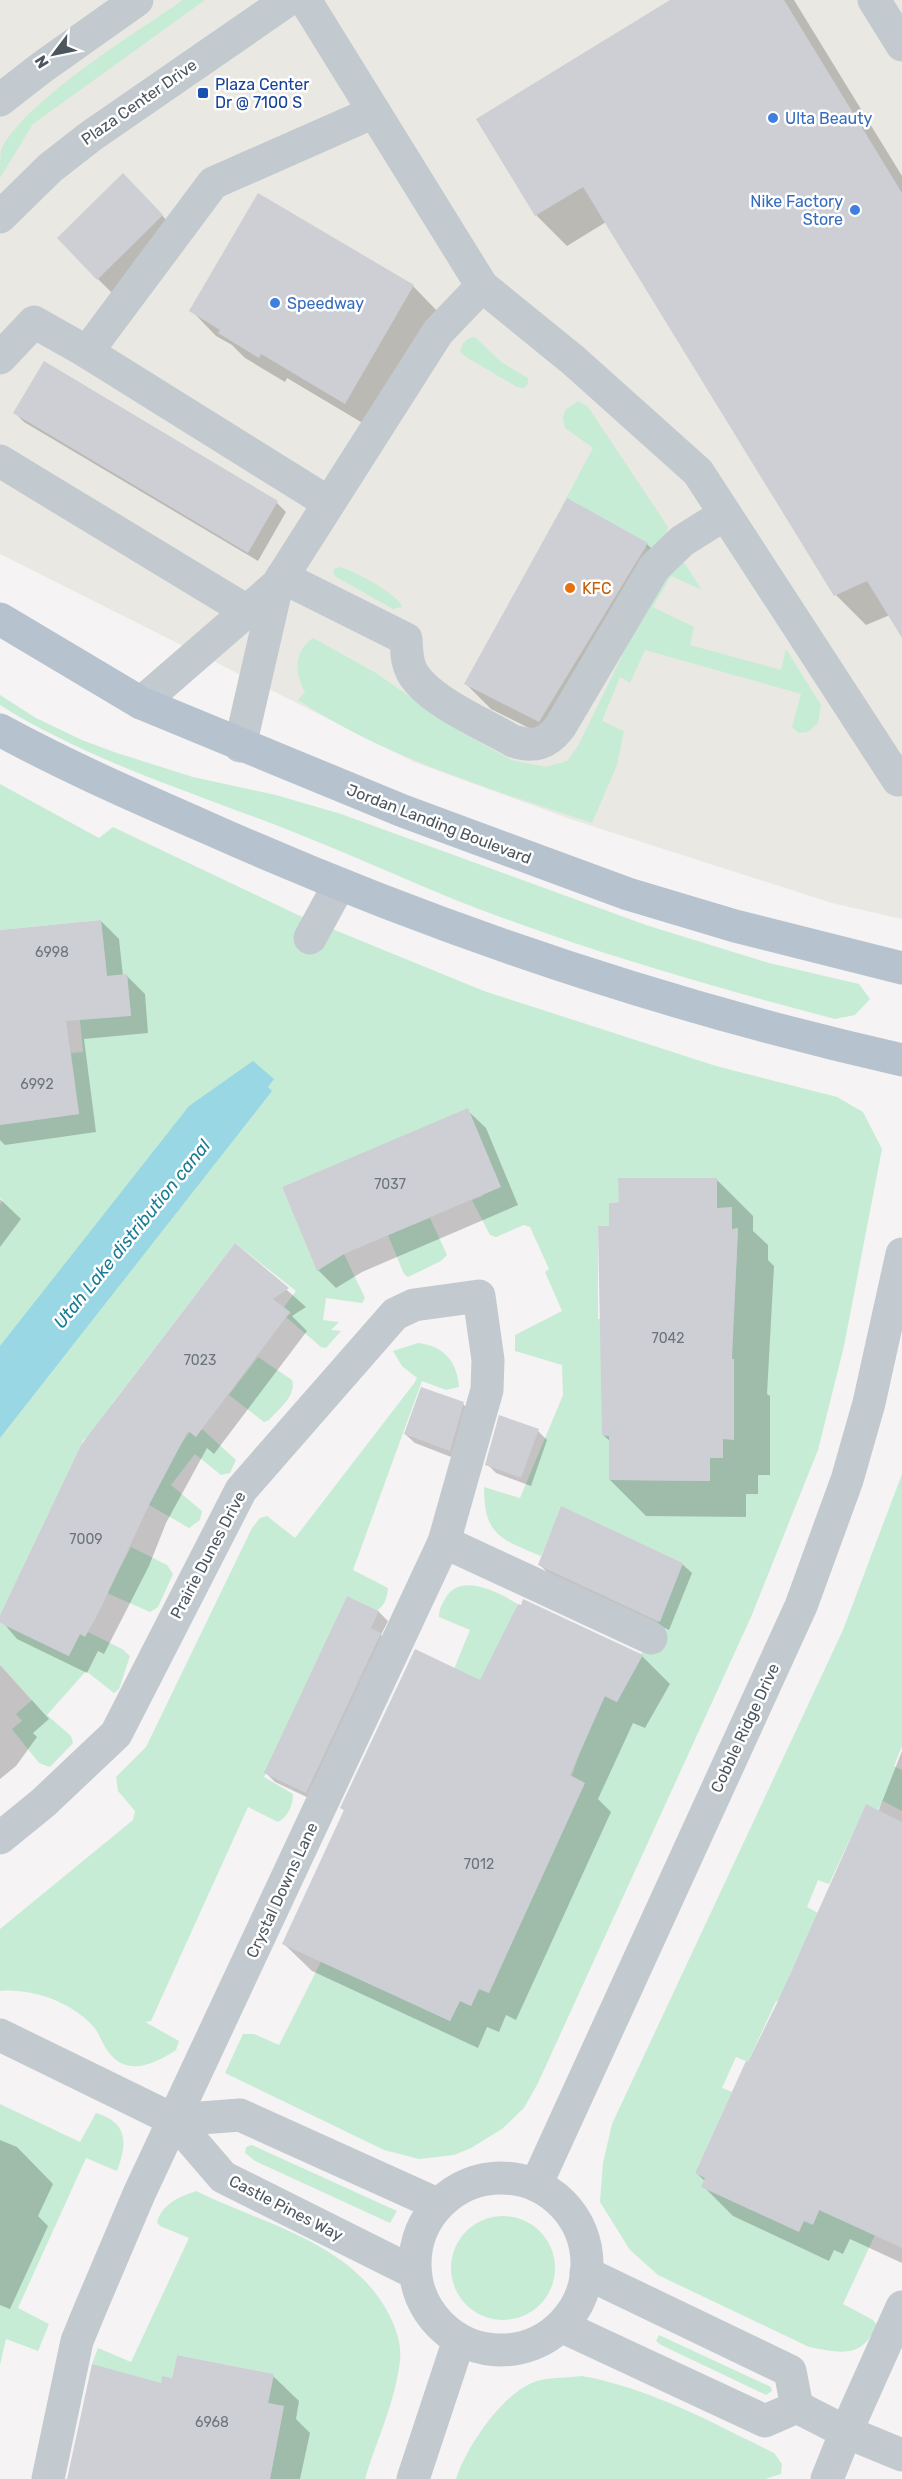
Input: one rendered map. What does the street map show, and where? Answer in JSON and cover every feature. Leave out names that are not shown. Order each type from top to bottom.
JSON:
[{"type":"main road","name":"Jordan Landing Boulevard","points":[[0,619],[141,704],[240,746],[496,847],[628,894],[746,929],[902,968]]},
{"type":"main road","points":[[0,730],[116,788],[339,885],[439,922],[650,993],[821,1041],[902,1060]]},
{"type":"street","points":[[0,100],[137,0]]},
{"type":"street","name":"Plaza Center Drive","points":[[0,217],[50,168],[91,136],[288,0]]},
{"type":"street","points":[[305,0],[482,286],[573,360],[698,472],[898,780]]},
{"type":"street","points":[[874,0],[902,45]]},
{"type":"street","points":[[87,352],[213,183],[374,112]]},
{"type":"street","points":[[141,704],[280,580],[438,332],[482,286]]},
{"type":"street","points":[[0,358],[34,322],[87,352],[329,503]]},
{"type":"street","points":[[0,460],[247,611]]},
{"type":"street","points":[[280,580],[406,639],[407,658],[412,671],[421,683],[445,702],[513,741],[525,745],[551,739],[560,727],[654,568],[682,541],[725,514]]},
{"type":"street","points":[[240,746],[280,580]]},
{"type":"street","points":[[310,938],[339,885]]},
{"type":"street","name":"Cobble Ridge Drive","points":[[536,2184],[816,1567],[847,1480],[870,1402],[902,1254]]},
{"type":"street","name":"Crystal Downs Lane","points":[[48,2479],[77,2341],[139,2194],[444,1542],[487,1390],[488,1359],[479,1296]]},
{"type":"street","name":"Prairie Dunes Drive","points":[[0,1838],[43,1803],[116,1734],[241,1490],[268,1457],[395,1314],[414,1305],[479,1296]]},
{"type":"street","points":[[444,1542],[651,1638]]},
{"type":"street","name":"Castle Pines Way","points":[[0,2035],[174,2120],[224,2177],[415,2273]]},
{"type":"street","points":[[174,2120],[240,2115],[437,2204]]},
{"type":"street","points":[[510,2177],[536,2184],[558,2199],[574,2218],[585,2243],[586,2273],[583,2293],[571,2315],[554,2333],[528,2346],[507,2351],[482,2349],[459,2340],[439,2324],[424,2304],[415,2273],[415,2252],[422,2226],[437,2204],[458,2188],[479,2180],[510,2177]]},
{"type":"street","points":[[586,2273],[790,2371],[797,2408]]},
{"type":"street","points":[[827,2479],[902,2307]]},
{"type":"street","points":[[561,2326],[765,2421],[797,2408],[846,2432],[902,2455]]},
{"type":"street","points":[[413,2479],[459,2340]]},
{"type":"shaded area","points":[[0,0],[902,0],[902,919],[832,903],[570,819],[414,762],[0,554]]},
{"type":"green space","points":[[183,0],[205,0],[33,124],[0,178],[1,150],[33,110],[83,69]]},
{"type":"green space","points":[[475,337],[501,362],[528,378],[528,384],[524,388],[517,387],[460,352],[469,338]]},
{"type":"green space","points":[[578,401],[588,407],[668,527],[666,535],[650,552],[646,547],[562,506],[593,448],[565,428],[563,418],[565,410]]},
{"type":"green space","points":[[678,560],[685,564],[702,590],[671,576],[653,607],[694,627],[690,645],[781,670],[786,649],[821,705],[818,723],[808,732],[799,733],[792,727],[801,694],[645,650],[630,683],[620,677],[602,721],[624,731],[617,765],[592,823],[478,785],[404,756],[332,721],[298,700],[305,692],[299,678],[299,656],[313,638],[376,673],[461,732],[512,760],[546,767],[567,761],[578,746],[653,592]]},
{"type":"green space","points":[[339,567],[374,583],[393,596],[402,607],[393,609],[338,578],[334,575],[334,569]]},
{"type":"green space","points":[[0,695],[36,718],[114,752],[193,777],[276,795],[341,814],[646,925],[769,963],[859,984],[870,999],[855,1015],[835,1019],[692,980],[551,935],[458,901],[312,839],[105,759],[34,725],[0,705]]},
{"type":"green space","points":[[0,784],[99,838],[113,827],[298,915],[484,991],[716,1066],[837,1097],[863,1112],[882,1149],[844,1346],[818,1450],[751,1617],[538,2083],[524,2108],[502,2129],[471,2148],[454,2155],[419,2159],[384,2150],[225,2073],[243,2034],[254,2034],[279,2045],[355,1891],[426,1735],[470,1630],[439,1617],[442,1604],[452,1591],[460,1586],[470,1585],[491,1590],[518,1604],[497,1648],[617,1702],[664,1610],[683,1563],[562,1507],[541,1556],[505,1539],[491,1525],[487,1516],[484,1487],[520,1498],[563,1395],[562,1365],[515,1351],[515,1335],[562,1311],[545,1272],[549,1269],[530,1227],[524,1225],[496,1237],[490,1235],[472,1200],[483,1196],[479,1188],[468,1109],[282,1187],[313,1261],[344,1254],[365,1298],[362,1303],[326,1298],[323,1320],[339,1322],[331,1330],[341,1331],[326,1348],[321,1347],[286,1317],[291,1313],[284,1307],[296,1291],[235,1243],[112,1404],[175,1452],[190,1432],[202,1429],[236,1460],[230,1473],[221,1475],[195,1454],[171,1485],[202,1511],[200,1520],[189,1528],[149,1505],[154,1472],[84,1439],[0,1615],[0,1205],[3,1200],[0,1198],[0,1125],[79,1114],[71,1053],[83,1052],[80,1020],[131,1015],[127,975],[107,976],[101,920],[0,930]],"holes":[[[619,1178],[717,1178],[717,1208],[732,1208],[732,1229],[738,1229],[734,1312],[726,1359],[734,1359],[734,1439],[723,1439],[722,1458],[710,1458],[710,1481],[619,1480],[609,1436],[602,1435],[602,1356],[610,1319],[598,1319],[598,1227],[609,1226],[609,1203],[619,1202]],[[581,1749],[522,1920],[489,1993],[479,1989],[471,2006],[460,2001],[450,2021],[368,1983]]]},
{"type":"green space","points":[[430,1218],[447,1255],[441,1261],[408,1277],[404,1274],[388,1235]]},
{"type":"green space","points":[[418,1343],[435,1347],[448,1356],[458,1378],[459,1387],[446,1390],[422,1381],[353,1570],[388,1588],[385,1601],[377,1610],[347,1596],[264,1777],[293,1794],[289,1810],[278,1822],[248,1807],[151,2021],[145,2022],[179,2041],[176,2050],[143,2066],[126,2065],[117,2061],[110,2054],[93,2026],[74,2010],[38,1994],[0,1991],[0,1929],[133,1820],[135,1811],[118,1791],[116,1777],[146,1747],[252,1528],[260,1518],[267,1516],[295,1538],[415,1382],[417,1378],[402,1366],[393,1351]]},
{"type":"green space","points":[[258,1357],[292,1380],[293,1386],[286,1402],[269,1420],[264,1422],[229,1395]]},
{"type":"green space","points":[[902,1474],[902,1746],[894,1766],[902,1770],[902,1811],[883,1801],[878,1810],[866,1805],[829,1884],[818,1880],[807,1907],[818,1913],[789,1976],[802,1983],[791,2007],[776,2001],[748,2062],[736,2057],[722,2088],[732,2092],[695,2173],[705,2178],[702,2187],[813,2224],[848,2148],[875,2235],[843,2304],[873,2320],[877,2325],[865,2344],[841,2352],[809,2347],[658,2275],[630,2250],[600,2202],[603,2163],[612,2124],[843,1630]]},
{"type":"green space","points":[[131,1547],[167,1565],[173,1574],[158,1607],[150,1612],[107,1593]]},
{"type":"green space","points":[[0,1623],[68,1656],[80,1634],[85,1636],[88,1632],[122,1649],[130,1656],[119,1689],[114,1693],[86,1671],[47,1715],[71,1736],[73,1743],[50,1767],[39,1763],[12,1729],[22,1721],[16,1714],[32,1700],[0,1665]]},
{"type":"green space","points":[[0,2104],[80,2142],[96,2113],[107,2117],[120,2129],[123,2136],[123,2152],[117,2171],[86,2158],[18,2308],[49,2324],[38,2351],[6,2339],[0,2365]]},
{"type":"green space","points":[[252,2145],[397,2211],[390,2223],[255,2161],[245,2153],[246,2147]]},
{"type":"green space","points":[[196,2191],[301,2237],[326,2251],[370,2286],[386,2309],[397,2334],[400,2361],[390,2406],[365,2479],[270,2479],[284,2406],[268,2403],[274,2374],[177,2355],[172,2378],[162,2377],[158,2400],[92,2364],[98,2348],[131,2362],[189,2238],[160,2226],[157,2222],[167,2205]]},
{"type":"green space","points":[[503,2216],[523,2220],[532,2225],[546,2239],[551,2248],[555,2268],[551,2288],[546,2297],[532,2311],[523,2316],[503,2320],[483,2316],[474,2311],[460,2297],[455,2288],[451,2268],[455,2248],[460,2239],[474,2225],[483,2220]]},
{"type":"green space","points":[[659,2335],[771,2387],[772,2391],[766,2395],[661,2345],[656,2341]]},
{"type":"green space","points":[[582,2376],[657,2398],[728,2430],[774,2453],[782,2464],[781,2474],[765,2479],[456,2479],[478,2435],[501,2406],[514,2394],[541,2380]]},
{"type":"water","name":"Utah Lake distribution canal","points":[[253,1061],[274,1079],[268,1087],[272,1091],[0,1438],[0,1346],[189,1106]]},
{"type":"building","points":[[670,0],[784,0],[902,193],[902,638],[867,581],[834,596],[583,187],[535,216],[476,119]]},
{"type":"building","points":[[123,173],[163,215],[97,280],[57,238]]},
{"type":"building","points":[[258,193],[414,285],[345,404],[261,354],[259,358],[218,333],[220,330],[189,311]]},
{"type":"building","points":[[44,361],[278,501],[248,553],[13,413]]},
{"type":"building","name":"KFC","points":[[567,498],[648,543],[539,722],[464,684]]},
{"type":"building","points":[[101,920],[107,976],[127,974],[131,1016],[66,1021],[79,1114],[0,1125],[0,930]]},
{"type":"building","points":[[468,1108],[501,1187],[344,1254],[317,1271],[282,1187]]},
{"type":"building","points":[[618,1178],[717,1178],[717,1208],[732,1207],[732,1229],[738,1228],[732,1359],[734,1359],[734,1440],[723,1439],[723,1458],[710,1458],[710,1481],[609,1480],[609,1436],[602,1435],[598,1226],[609,1226],[609,1203],[619,1202]]},
{"type":"building","points":[[235,1243],[289,1288],[273,1299],[290,1312],[196,1437],[188,1431],[149,1505],[99,1612],[85,1637],[80,1634],[69,1656],[0,1623],[0,1615],[81,1445]]},
{"type":"building","points":[[421,1387],[464,1402],[450,1451],[404,1434]]},
{"type":"building","points":[[499,1415],[539,1429],[521,1478],[485,1465]]},
{"type":"building","points":[[561,1506],[683,1563],[660,1622],[538,1565]]},
{"type":"building","points":[[347,1596],[379,1611],[371,1628],[381,1633],[306,1793],[264,1773]]},
{"type":"building","points":[[523,1599],[643,1655],[617,1702],[605,1696],[570,1775],[585,1783],[489,1993],[479,1989],[471,2006],[460,2001],[450,2021],[282,1944],[344,1810],[340,1808],[415,1649],[480,1680],[518,1604],[521,1605]]},
{"type":"building","points":[[866,1804],[902,1822],[902,2248],[819,2210],[813,2225],[804,2221],[799,2232],[701,2187],[705,2178],[695,2173],[746,2061],[748,2062],[778,2001]]},
{"type":"building","points":[[177,2355],[274,2374],[268,2403],[284,2406],[270,2479],[67,2479],[92,2364],[161,2383],[162,2376],[172,2378]]},
{"type":"place","name":"Plaza Center Dr @ 7100 S","points":[[203,93]]},
{"type":"place","name":"Ulta Beauty","points":[[773,118]]},
{"type":"place","name":"Nike Factory Store","points":[[855,210]]},
{"type":"place","name":"Speedway","points":[[275,303]]},
{"type":"place","name":"KFC","points":[[570,588]]}]
